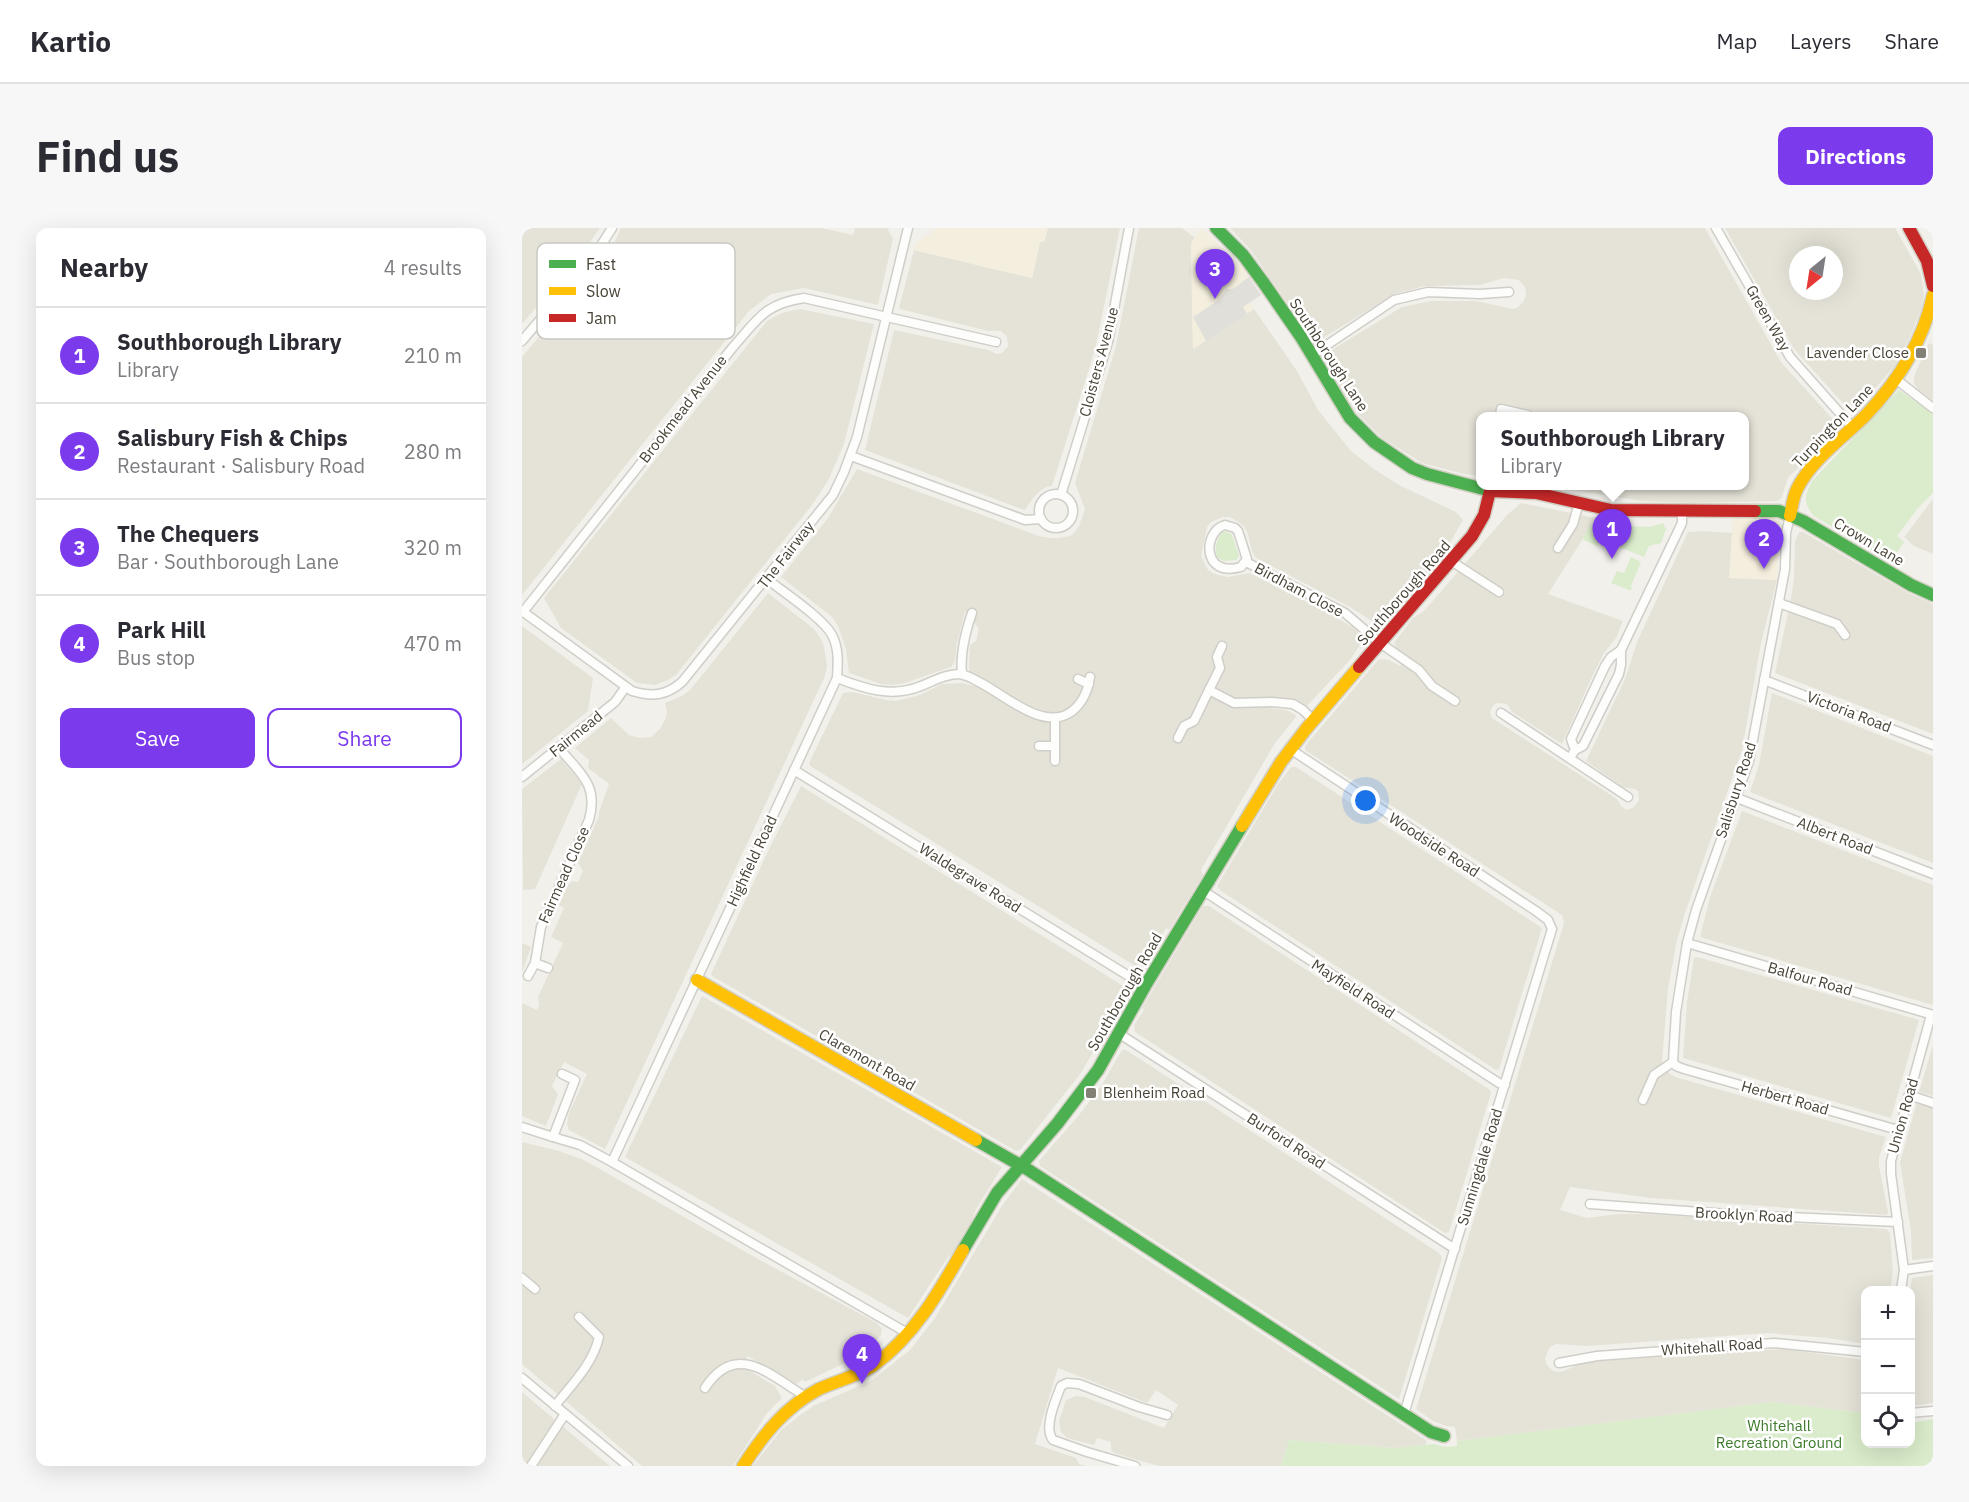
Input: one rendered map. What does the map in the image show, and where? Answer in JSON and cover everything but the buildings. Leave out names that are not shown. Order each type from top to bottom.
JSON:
[{"type":"street","points":[[603,243],[612,228]]},
{"type":"street","name":"The Fairway","points":[[522,611],[625,688],[647,696],[658,696],[682,682],[833,495],[851,456],[908,228]]},
{"type":"street","name":"Cloisters Avenue","points":[[1061,495],[1108,342],[1129,228]]},
{"type":"street","name":"Southborough Lane","points":[[1216,228],[1253,268],[1350,417],[1386,452],[1427,474],[1476,485]]},
{"type":"street","name":"Green Way","points":[[1716,228],[1790,357],[1853,428]]},
{"type":"street","points":[[1909,228],[1927,261],[1933,286]]},
{"type":"street","points":[[1311,355],[1394,300],[1428,292],[1480,294],[1509,292]]},
{"type":"street","name":"Turpington Lane","points":[[1790,516],[1796,492],[1805,474],[1853,428],[1897,380],[1923,333],[1933,295]]},
{"type":"street","name":"Brookmead Avenue","points":[[522,611],[733,346],[768,308],[785,301],[804,298],[996,342]]},
{"type":"street","points":[[522,341],[537,323]]},
{"type":"street","points":[[1897,380],[1933,408]]},
{"type":"street","points":[[1501,412],[1501,409],[1514,412]]},
{"type":"street","points":[[851,456],[1025,520],[1041,519]]},
{"type":"street","name":"Southborough Road","points":[[743,1466],[776,1420],[806,1396],[872,1366],[909,1334],[926,1312],[998,1194],[1086,1088],[1098,1070],[1202,890],[1290,749],[1479,526],[1489,490]]},
{"type":"street","name":"Southborough Lane","points":[[1508,490],[1536,493],[1611,510],[1682,512],[1767,510],[1779,511],[1790,516]]},
{"type":"street","points":[[1061,495],[1071,502],[1074,514],[1071,520],[1061,528],[1048,527],[1041,519],[1039,511],[1044,499],[1061,495]]},
{"type":"street","points":[[1558,548],[1573,524],[1579,503]]},
{"type":"street","points":[[1573,754],[1583,746],[1618,674],[1621,650],[1682,522],[1682,512]]},
{"type":"street","name":"Crown Lane","points":[[1790,516],[1847,546],[1911,585],[1933,595]]},
{"type":"street","name":"Salisbury Road","points":[[1673,1062],[1676,1012],[1687,943],[1696,910],[1749,761],[1785,570],[1786,533],[1790,516]]},
{"type":"street","name":"Birdham Close","points":[[1229,525],[1238,531],[1246,562],[1236,568],[1223,568],[1212,561],[1209,552],[1212,537],[1220,526],[1229,525]]},
{"type":"street","points":[[1451,561],[1499,592]]},
{"type":"street","name":"Birdham Close","points":[[1246,562],[1346,613],[1380,643],[1419,670],[1432,686],[1455,701]]},
{"type":"street","name":"Highfield Road","points":[[612,1162],[837,678],[836,646],[826,627],[767,579]]},
{"type":"street","points":[[1779,603],[1837,624],[1845,635]]},
{"type":"street","points":[[962,674],[961,664],[965,639],[972,614]]},
{"type":"street","points":[[1178,738],[1184,726],[1194,721],[1220,668],[1217,657],[1222,646]]},
{"type":"street","points":[[1573,754],[1571,739],[1605,666],[1611,657],[1621,650]]},
{"type":"street","points":[[837,678],[885,693],[905,692],[943,676],[962,674],[992,687],[1026,711],[1055,718],[1069,713],[1080,705],[1090,680],[1078,679]]},
{"type":"street","name":"Victoria Road","points":[[1764,680],[1933,745]]},
{"type":"street","name":"Fairmead","points":[[522,777],[615,702],[625,688]]},
{"type":"street","points":[[1209,690],[1234,703],[1293,704],[1314,721]]},
{"type":"street","points":[[1501,713],[1573,754],[1628,797]]},
{"type":"street","points":[[1055,718],[1055,761]]},
{"type":"street","points":[[1039,746],[1055,746]]},
{"type":"street","name":"Fairmead Close","points":[[528,976],[535,963],[541,927],[589,820],[592,808],[590,787],[559,748]]},
{"type":"street","name":"Woodside Road","points":[[1290,749],[1548,920]]},
{"type":"street","name":"Waldegrave Road","points":[[795,770],[1145,986]]},
{"type":"street","name":"Albert Road","points":[[1737,798],[1933,874]]},
{"type":"street","name":"Mayfield Road","points":[[1202,890],[1498,1083],[1505,1085]]},
{"type":"street","name":"Sunningdale Road","points":[[1404,1414],[1552,935],[1551,924],[1548,920]]},
{"type":"street","name":"Balfour Road","points":[[1687,943],[1932,1015]]},
{"type":"street","points":[[535,963],[548,968]]},
{"type":"street","name":"Claremont Road","points":[[697,980],[1021,1165]]},
{"type":"street","name":"Union Road","points":[[1901,1286],[1904,1270],[1890,1168],[1898,1130],[1932,1015]]},
{"type":"street","name":"Burford Road","points":[[1118,1033],[1455,1249]]},
{"type":"street","points":[[1643,1100],[1654,1075],[1673,1062]]},
{"type":"street","name":"Herbert Road","points":[[1673,1062],[1684,1069],[1898,1130]]},
{"type":"street","points":[[553,1137],[575,1080],[562,1074]]},
{"type":"street","points":[[1909,1095],[1933,1103]]},
{"type":"street","points":[[522,1127],[580,1145],[612,1162],[909,1334]]},
{"type":"street","points":[[1021,1165],[1431,1432],[1444,1436]]},
{"type":"street","name":"Brooklyn Road","points":[[1590,1204],[1742,1215],[1898,1222]]},
{"type":"street","points":[[1904,1270],[1933,1266]]},
{"type":"street","points":[[522,1278],[535,1289]]},
{"type":"street","points":[[555,1406],[592,1359],[599,1340],[599,1337],[579,1317]]},
{"type":"street","name":"Whitehall Road","points":[[1559,1363],[1597,1356],[1774,1343],[1861,1352]]},
{"type":"street","points":[[705,1388],[713,1375],[720,1370],[745,1362],[806,1396]]},
{"type":"street","points":[[522,1378],[628,1466]]},
{"type":"street","points":[[1135,1466],[1053,1440],[1049,1427],[1061,1386],[1067,1383],[1079,1384],[1167,1415]]},
{"type":"street","points":[[1915,1413],[1933,1411]]},
{"type":"street","points":[[531,1466],[564,1414]]},
{"type":"shaded area","points":[[522,228],[600,228],[589,243],[537,243],[537,307],[522,324]]},
{"type":"shaded area","points":[[621,228],[821,228],[853,235],[855,228],[887,228],[893,239],[878,305],[804,288],[771,294],[749,311],[735,329],[735,243],[614,243]]},
{"type":"shaded area","points":[[938,228],[1048,228],[1044,242],[1040,242],[1032,278],[914,250],[915,244]]},
{"type":"shaded area","points":[[1048,228],[1120,228],[1095,350],[1052,486],[1040,491],[1025,510],[865,450],[894,330],[988,350],[997,354],[1002,353],[1008,346],[1007,337],[1001,331],[988,331],[899,308],[914,250],[1032,278],[1040,241],[1044,242]]},
{"type":"shaded area","points":[[1139,228],[1182,228],[1195,238],[1191,244],[1193,349],[1254,309],[1297,371],[1318,410],[1351,451],[1399,485],[1456,512],[1463,520],[1447,548],[1449,551],[1442,560],[1381,622],[1375,623],[1350,607],[1256,558],[1244,526],[1230,517],[1211,522],[1207,527],[1201,556],[1208,570],[1228,577],[1250,573],[1354,628],[1363,641],[1349,661],[1306,707],[1296,701],[1272,697],[1271,708],[1286,710],[1296,717],[1275,743],[1201,870],[1203,875],[1169,930],[1166,928],[1144,967],[1137,967],[810,766],[809,763],[843,693],[853,692],[896,701],[920,695],[942,684],[962,683],[974,686],[979,677],[970,672],[969,668],[970,645],[976,641],[979,629],[974,622],[976,615],[965,612],[955,661],[951,667],[905,683],[881,684],[849,673],[846,649],[838,626],[832,617],[781,577],[828,518],[857,469],[1039,536],[1060,538],[1070,536],[1075,532],[1085,509],[1075,483],[1116,346]]},
{"type":"shaded area","points":[[1201,228],[1242,267],[1261,295],[1250,303],[1254,309],[1193,349],[1191,243]]},
{"type":"shaded area","points":[[1230,228],[1705,228],[1781,362],[1838,425],[1837,430],[1788,478],[1781,499],[1777,501],[1690,503],[1641,501],[1575,490],[1749,490],[1749,412],[1476,412],[1476,476],[1422,463],[1381,437],[1357,413],[1323,359],[1325,354],[1402,307],[1431,301],[1476,301],[1513,309],[1523,302],[1526,295],[1525,287],[1519,280],[1504,278],[1480,285],[1425,286],[1394,294],[1315,343],[1250,249]]},
{"type":"shaded area","points":[[1725,228],[1895,228],[1921,274],[1924,295],[1922,307],[1908,342],[1895,366],[1854,412],[1850,411],[1794,349]]},
{"type":"shaded area","points":[[1249,277],[1261,295],[1243,307],[1247,314],[1206,341],[1193,317],[1219,300],[1227,289],[1233,289]]},
{"type":"shaded area","points":[[800,309],[874,324],[844,444],[829,479],[812,505],[676,675],[655,685],[637,683],[561,628],[544,598],[767,321],[782,313]]},
{"type":"shaded area","points":[[537,339],[727,339],[522,595],[522,357]]},
{"type":"shaded area","points":[[1929,343],[1933,345],[1933,400],[1918,389],[1914,383],[1914,376]]},
{"type":"shaded area","points":[[1933,499],[1933,554],[1914,546],[1904,537]]},
{"type":"shaded area","points":[[1521,503],[1596,518],[1548,594],[1623,621],[1616,638],[1604,653],[1592,677],[1562,744],[1512,712],[1507,704],[1497,703],[1493,706],[1490,712],[1492,718],[1617,799],[1627,810],[1634,807],[1639,800],[1638,791],[1623,787],[1586,761],[1626,677],[1637,642],[1688,532],[1732,533],[1730,577],[1777,580],[1761,643],[1742,750],[1677,940],[1668,989],[1662,1063],[1675,1077],[1886,1137],[1879,1158],[1879,1166],[1887,1215],[1651,1198],[1570,1187],[1560,1210],[1587,1218],[1643,1214],[1886,1229],[1890,1233],[1893,1272],[1891,1286],[1861,1286],[1861,1343],[1767,1333],[1587,1346],[1556,1344],[1550,1347],[1547,1353],[1545,1359],[1547,1365],[1553,1371],[1561,1372],[1585,1362],[1783,1349],[1861,1359],[1861,1413],[1772,1402],[1457,1441],[1455,1427],[1433,1421],[1416,1409],[1564,923],[1562,915],[1305,750],[1305,746],[1379,659],[1389,660],[1400,666],[1405,656],[1397,650],[1394,643],[1413,618],[1424,611],[1507,515]]},
{"type":"shaded area","points":[[1733,517],[1780,519],[1777,580],[1729,578]]},
{"type":"shaded area","points":[[1799,532],[1803,532],[1910,594],[1933,604],[1933,734],[1775,673],[1791,599],[1795,541]]},
{"type":"shaded area","points":[[768,593],[814,629],[821,639],[827,666],[825,676],[605,1149],[569,1130],[567,1124],[569,1113],[587,1074],[564,1062],[552,1086],[558,1094],[546,1126],[522,1116],[522,1003],[537,1010],[538,997],[563,943],[551,937],[564,908],[559,905],[568,885],[572,881],[578,882],[583,871],[578,863],[599,816],[609,784],[588,768],[589,760],[575,748],[611,718],[629,735],[640,738],[651,737],[660,729],[665,720],[667,712],[665,703],[682,696],[691,689]]},
{"type":"shaded area","points":[[522,626],[593,678],[588,711],[522,764]]},
{"type":"shaded area","points":[[1772,693],[1933,756],[1933,863],[1750,792],[1759,765]]},
{"type":"shaded area","points":[[561,759],[582,784],[535,889],[523,890],[522,789]]},
{"type":"shaded area","points":[[1291,767],[1296,767],[1542,928],[1499,1069],[1496,1070],[1221,891],[1217,886],[1278,784]]},
{"type":"shaded area","points":[[801,786],[1125,987],[1127,994],[1081,1073],[1020,1150],[1016,1151],[712,976],[768,851]]},
{"type":"shaded area","points":[[1742,811],[1933,885],[1933,1005],[1700,937],[1710,897]]},
{"type":"shaded area","points":[[1203,906],[1209,906],[1490,1090],[1449,1232],[1445,1233],[1135,1032],[1134,1025],[1144,1010],[1142,1008]]},
{"type":"shaded area","points":[[522,943],[531,947],[522,972]]},
{"type":"shaded area","points":[[1694,958],[1919,1020],[1891,1118],[1683,1058],[1687,1002]]},
{"type":"shaded area","points":[[702,996],[1002,1167],[976,1209],[956,1252],[948,1257],[908,1318],[625,1157]]},
{"type":"shaded area","points":[[1933,1045],[1933,1096],[1919,1092]]},
{"type":"shaded area","points":[[1122,1050],[1126,1050],[1439,1253],[1442,1258],[1399,1399],[1040,1166],[1039,1161],[1101,1086]]},
{"type":"shaded area","points":[[1917,1102],[1933,1107],[1933,1258],[1912,1260],[1911,1232],[1900,1162]]},
{"type":"shaded area","points":[[522,1142],[584,1160],[758,1259],[877,1323],[882,1329],[881,1335],[866,1353],[805,1382],[803,1379],[797,1384],[747,1356],[745,1368],[775,1386],[782,1398],[767,1413],[733,1466],[642,1466],[522,1364]]},
{"type":"shaded area","points":[[1022,1179],[1427,1441],[1425,1445],[1394,1448],[1289,1440],[1281,1466],[1159,1466],[1114,1453],[1111,1450],[1111,1442],[1097,1438],[1094,1445],[1067,1438],[1061,1432],[1059,1421],[1066,1400],[1076,1396],[1085,1397],[1164,1428],[1178,1405],[1156,1390],[1147,1403],[1058,1368],[1035,1444],[1076,1458],[1079,1464],[1085,1466],[753,1466],[781,1430],[799,1416],[813,1406],[871,1381],[910,1350],[935,1318],[1003,1204]]},
{"type":"shaded area","points":[[1933,1275],[1933,1403],[1915,1405],[1915,1286],[1911,1286],[1912,1278]]},
{"type":"shaded area","points":[[522,1392],[574,1436],[610,1466],[522,1466]]},
{"type":"green space","points":[[1899,390],[1933,413],[1933,493],[1918,508],[1897,536],[1904,542],[1891,562],[1814,516],[1806,499],[1812,481]]},
{"type":"green space","points":[[1596,518],[1621,525],[1612,547],[1599,541],[1597,546],[1582,539]]},
{"type":"green space","points":[[1663,523],[1666,529],[1661,543],[1649,546],[1644,557],[1617,546],[1625,526],[1650,527]]},
{"type":"green space","points":[[1222,532],[1232,535],[1239,556],[1236,560],[1223,561],[1217,557],[1216,544]]},
{"type":"green space","points":[[1631,557],[1641,562],[1631,586],[1632,590],[1629,590],[1611,583],[1617,571],[1624,573]]},
{"type":"green space","name":"Whitehall Recreation Ground","points":[[1772,1402],[1861,1413],[1861,1448],[1915,1448],[1915,1422],[1933,1419],[1933,1466],[1281,1466],[1289,1440],[1394,1448],[1433,1444],[1445,1447],[1457,1446],[1457,1441]]},
{"type":"traffic: fast","points":[[1216,228],[1243,255],[1263,282],[1301,337],[1350,418],[1374,442],[1412,468],[1476,487]]},
{"type":"traffic: fast","points":[[1755,511],[1779,511],[1803,521],[1911,585],[1933,595]]},
{"type":"traffic: fast","points":[[963,1250],[997,1193],[1057,1124],[1098,1070],[1145,986],[1242,826]]},
{"type":"traffic: fast","points":[[976,1140],[1027,1169],[1431,1432],[1444,1436]]},
{"type":"traffic: slow","points":[[1790,516],[1796,492],[1803,478],[1828,449],[1866,415],[1899,374],[1923,329],[1933,295]]},
{"type":"traffic: slow","points":[[1242,826],[1281,762],[1359,667]]},
{"type":"traffic: slow","points":[[697,980],[976,1140]]},
{"type":"traffic: slow","points":[[743,1466],[767,1432],[796,1404],[819,1389],[868,1369],[901,1341],[935,1297],[963,1250]]},
{"type":"traffic: jam","points":[[1909,228],[1927,261],[1933,286]]},
{"type":"traffic: jam","points":[[1359,667],[1472,536],[1484,515],[1490,491]]},
{"type":"traffic: jam","points":[[1491,491],[1536,493],[1611,510],[1755,511]]},
{"type":"place","name":"The Chequers","points":[[1215,299]]},
{"type":"place","name":"Lavender Close","points":[[1921,353]]},
{"type":"place","name":"Southborough Library","points":[[1612,559]]},
{"type":"place","name":"Salisbury Fish & Chips","points":[[1764,569]]},
{"type":"place","name":"Blenheim Road","points":[[1091,1093]]},
{"type":"place","name":"Park Hill","points":[[862,1384]]}]
